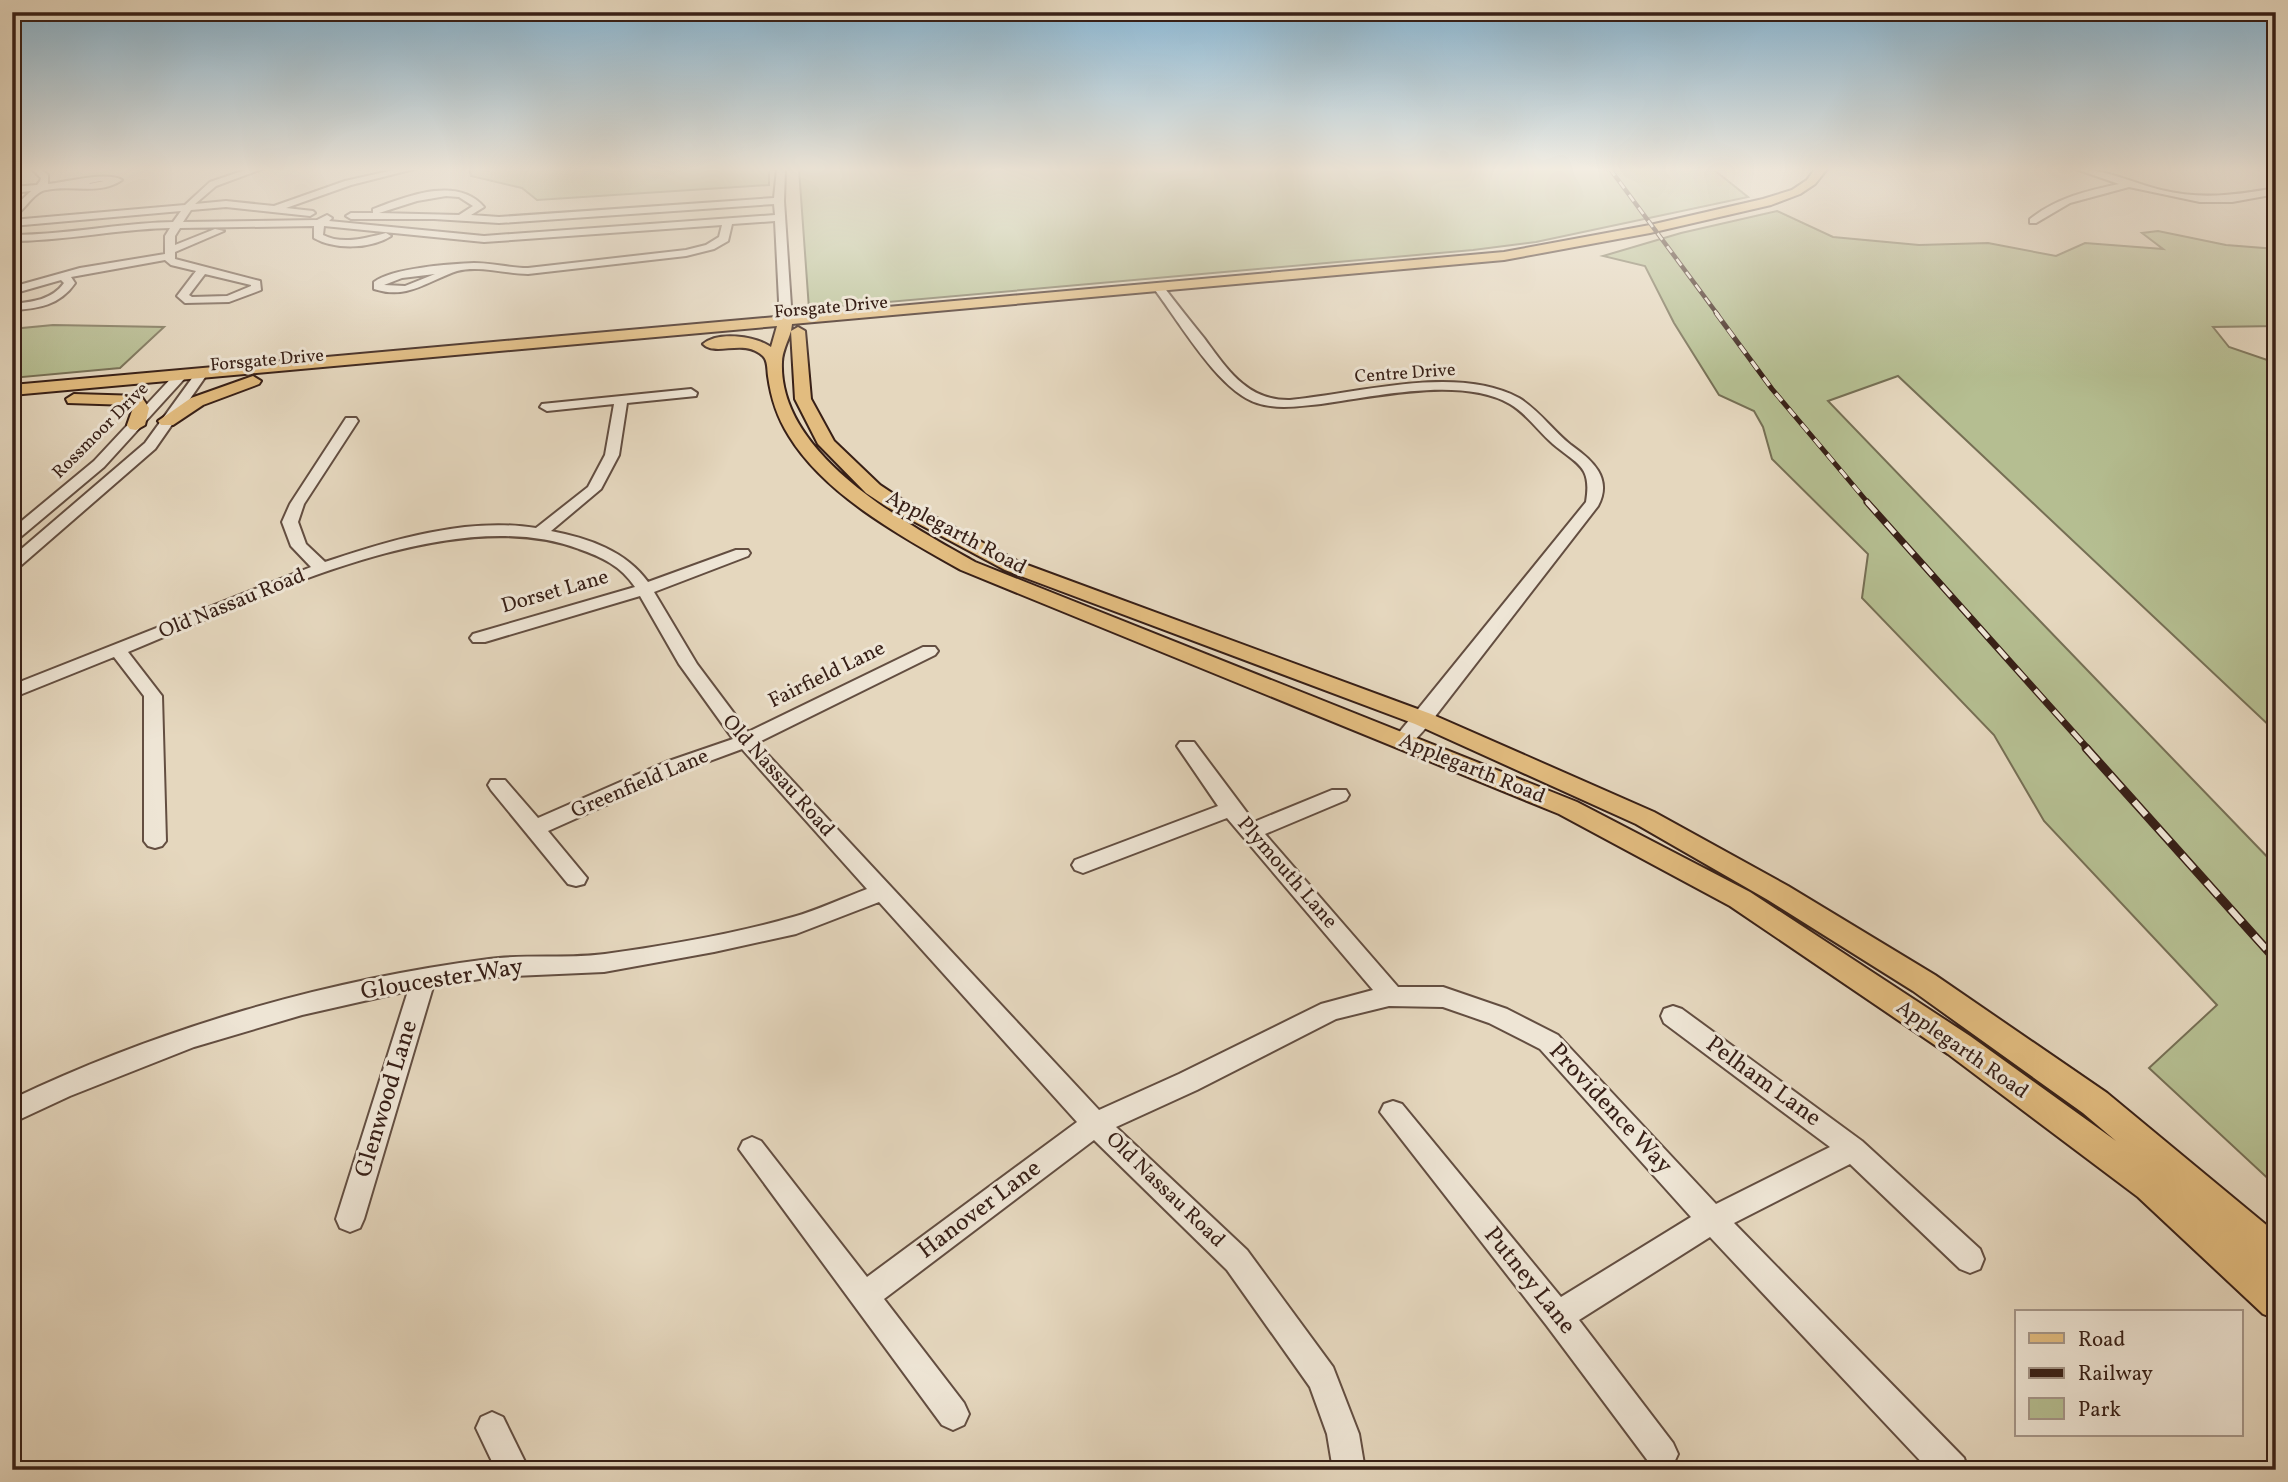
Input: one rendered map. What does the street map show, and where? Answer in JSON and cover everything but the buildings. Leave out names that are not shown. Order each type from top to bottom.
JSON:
[{"type":"main road","name":"Forsgate Drive","points":[[12,390],[186,381],[1514,262],[1605,245],[1624,238]]},
{"type":"main road","name":"Forsgate Drive","points":[[12,403],[186,381],[253,381],[619,348],[788,328]]},
{"type":"main road","name":"Applegarth Road","points":[[788,328],[773,358],[783,406],[800,438],[832,477],[913,536],[968,566],[1568,808],[1740,899],[1959,1045],[2150,1186],[2276,1301]]},
{"type":"main road","name":"Applegarth Road","points":[[788,328],[798,354],[803,399],[827,444],[873,489],[894,503],[1012,566],[1423,719],[1646,818],[1778,893],[1924,984],[2095,1103],[2276,1256]]},
{"type":"main road","points":[[694,345],[755,343],[768,351],[773,358]]},
{"type":"main road","points":[[619,348],[662,348]]},
{"type":"main road","points":[[167,421],[182,408],[205,396],[253,381]]},
{"type":"main road","points":[[48,400],[135,400],[141,408],[136,425]]},
{"type":"street","points":[[170,238],[169,253],[175,263],[202,270],[258,285],[253,291],[237,298],[217,302],[189,302],[183,296],[202,270]]},
{"type":"street","points":[[12,291],[63,275],[169,253],[202,238]]},
{"type":"street","points":[[324,238],[334,242],[377,238]]},
{"type":"street","points":[[474,238],[495,238]]},
{"type":"street","points":[[452,271],[414,287],[392,290],[377,287],[379,282],[397,275],[452,271],[476,266],[505,271],[528,271],[686,253],[710,247],[724,238]]},
{"type":"street","points":[[781,238],[788,328]]},
{"type":"street","points":[[476,266],[475,258],[484,239]]},
{"type":"street","points":[[12,307],[37,304],[62,295],[70,283],[63,275]]},
{"type":"street","name":"Centre Drive","points":[[1163,292],[1230,381],[1240,391],[1258,400],[1274,403],[1300,402],[1441,388],[1469,389],[1513,400],[1534,416],[1558,441],[1588,461],[1596,488],[1593,503],[1423,719],[1403,740]]},
{"type":"street","name":"Rossmoor Drive","points":[[12,565],[93,495],[112,489],[144,458],[167,421],[186,381]]},
{"type":"street","name":"Rossmoor Drive","points":[[12,537],[65,494],[186,381]]},
{"type":"street","points":[[547,407],[691,393]]},
{"type":"street","points":[[538,534],[594,489],[612,454],[621,400]]},
{"type":"street","points":[[322,568],[299,546],[290,523],[298,504],[351,421]]},
{"type":"street","points":[[65,494],[93,495]]},
{"type":"street","name":"Old Nassau Road","points":[[12,692],[362,554],[435,537],[503,532],[538,534],[587,545],[605,553],[625,565],[713,704],[745,741],[1095,1124],[1237,1260],[1322,1378],[1343,1434],[1349,1470]]},
{"type":"street","name":"Dorset Lane","points":[[479,638],[643,590],[743,554]]},
{"type":"street","points":[[118,650],[153,696],[156,747],[155,841]]},
{"type":"street","name":"Fairfield Lane","points":[[745,741],[929,651]]},
{"type":"street","name":"Greenfield Lane","points":[[535,828],[673,767],[745,741]]},
{"type":"street","name":"Plymouth Lane","points":[[1187,746],[1231,809],[1392,996]]},
{"type":"street","points":[[498,785],[576,878]]},
{"type":"street","points":[[1251,832],[1339,796]]},
{"type":"street","points":[[1083,864],[1231,809]]},
{"type":"street","name":"Gloucester Way","points":[[12,1112],[61,1088],[189,1038],[302,1005],[491,968],[604,963],[714,943],[796,925],[882,892]]},
{"type":"street","name":"Glenwood Lane","points":[[351,1219],[424,979]]},
{"type":"street","name":"Providence Way","points":[[1095,1124],[1188,1082],[1331,1011],[1392,996],[1443,997],[1498,1016],[1549,1042],[1712,1220],[1952,1470]]},
{"type":"street","name":"Pelham Lane","points":[[1673,1016],[1853,1149],[1970,1259]]},
{"type":"street","name":"Putney Lane","points":[[1393,1112],[1558,1316],[1662,1454]]},
{"type":"street","name":"Hanover Lane","points":[[866,1296],[1095,1124]]},
{"type":"street","points":[[752,1149],[953,1414]]},
{"type":"street","points":[[1558,1316],[1712,1220],[1853,1149]]},
{"type":"street","points":[[492,1428],[513,1470]]},
{"type":"green space","points":[[804,238],[1554,238],[1473,250],[809,309]]},
{"type":"green space","points":[[1664,238],[1845,238],[1919,245],[1988,243],[2056,256],[2085,243],[2163,249],[2149,238],[2193,238],[2226,245],[2276,249],[2276,326],[2213,327],[2229,347],[2276,363],[2276,732],[1898,376],[1828,401],[2276,866],[2276,1186],[2149,1068],[2217,1005],[2044,821],[1994,735],[1862,598],[1868,554],[1772,459],[1763,427],[1754,411],[1719,395],[1674,323],[1645,266],[1603,256]]},
{"type":"green space","points":[[53,325],[164,327],[120,368],[12,378],[12,329]]},
{"type":"railway","points":[[1661,238],[1718,315]]},
{"type":"railway","points":[[1716,313],[1772,389],[1869,504]]},
{"type":"railway","points":[[1867,502],[2088,749]]},
{"type":"railway","points":[[2086,748],[2276,960]]}]
